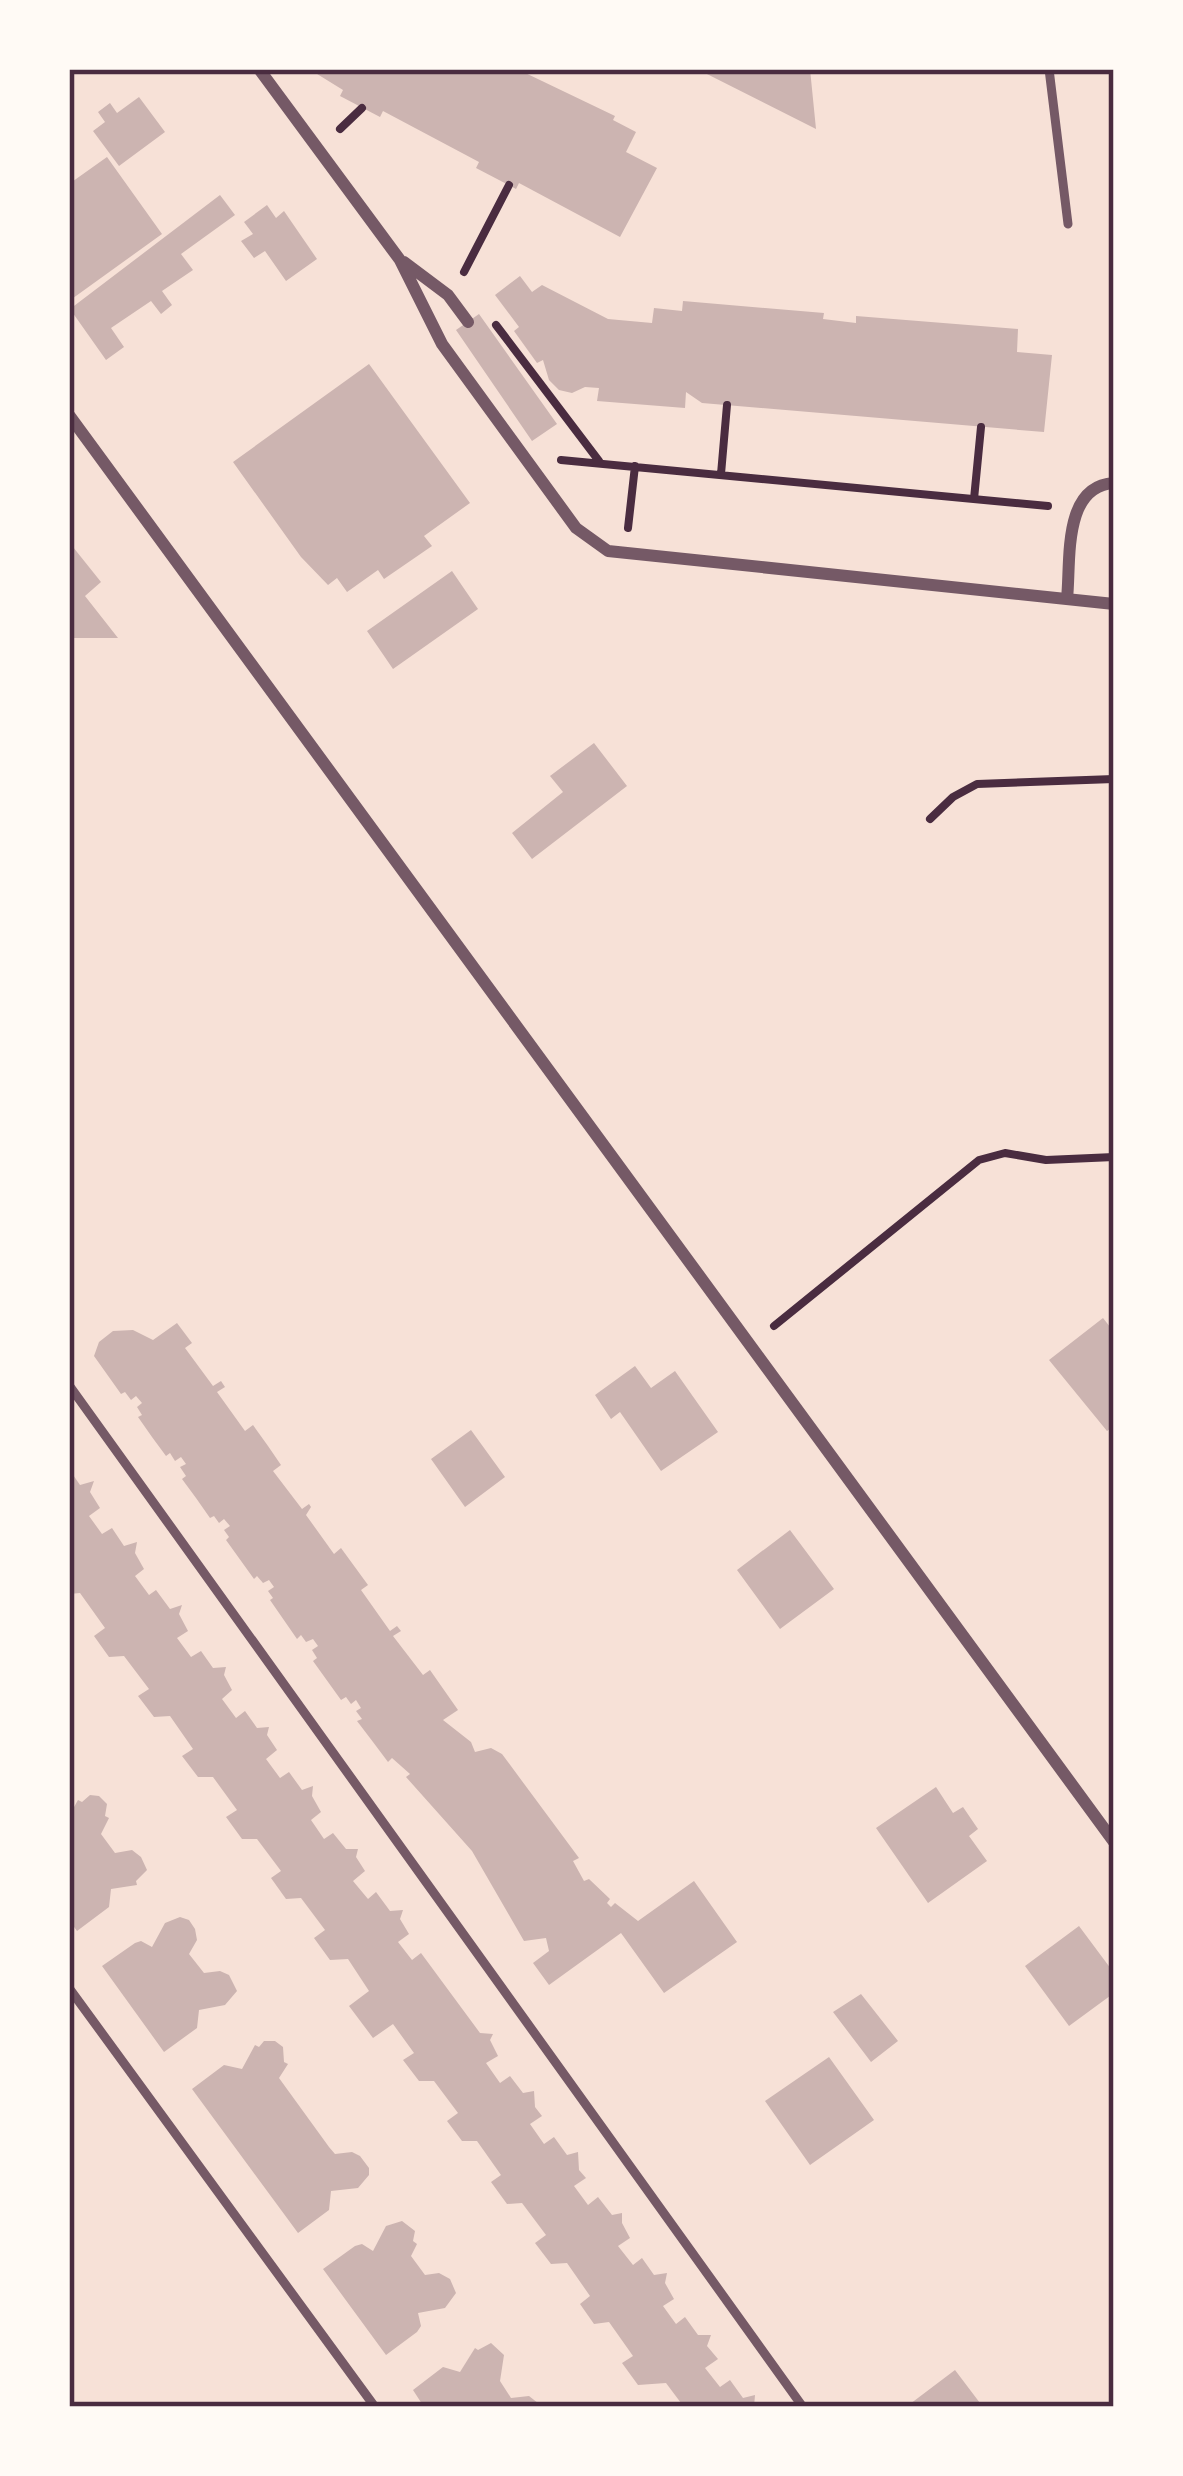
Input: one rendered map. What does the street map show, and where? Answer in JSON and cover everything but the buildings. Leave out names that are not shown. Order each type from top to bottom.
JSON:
[{"type":"street","points":[[259,69],[400,260],[442,344],[531,467],[576,528],[608,551],[1114,604]]},
{"type":"street","points":[[400,260],[448,295],[468,322]]},
{"type":"street","points":[[69,416],[1114,1842]]},
{"type":"street","points":[[1066,599],[1077,508],[1092,489],[1114,483]]},
{"type":"lane","points":[[1049,69],[1068,224]]},
{"type":"lane","points":[[69,1385],[803,2407]]},
{"type":"lane","points":[[69,1988],[375,2407]]},
{"type":"path","points":[[334,134],[362,108]]},
{"type":"path","points":[[461,278],[508,185]]},
{"type":"path","points":[[721,474],[727,405]]},
{"type":"path","points":[[974,499],[980,427]]},
{"type":"path","points":[[531,467],[564,459],[1077,508]]},
{"type":"path","points":[[626,553],[635,466]]},
{"type":"path","points":[[931,819],[953,797],[977,784],[1114,779]]},
{"type":"path","points":[[749,1346],[979,1160],[1005,1153],[1046,1160],[1114,1157]]}]
